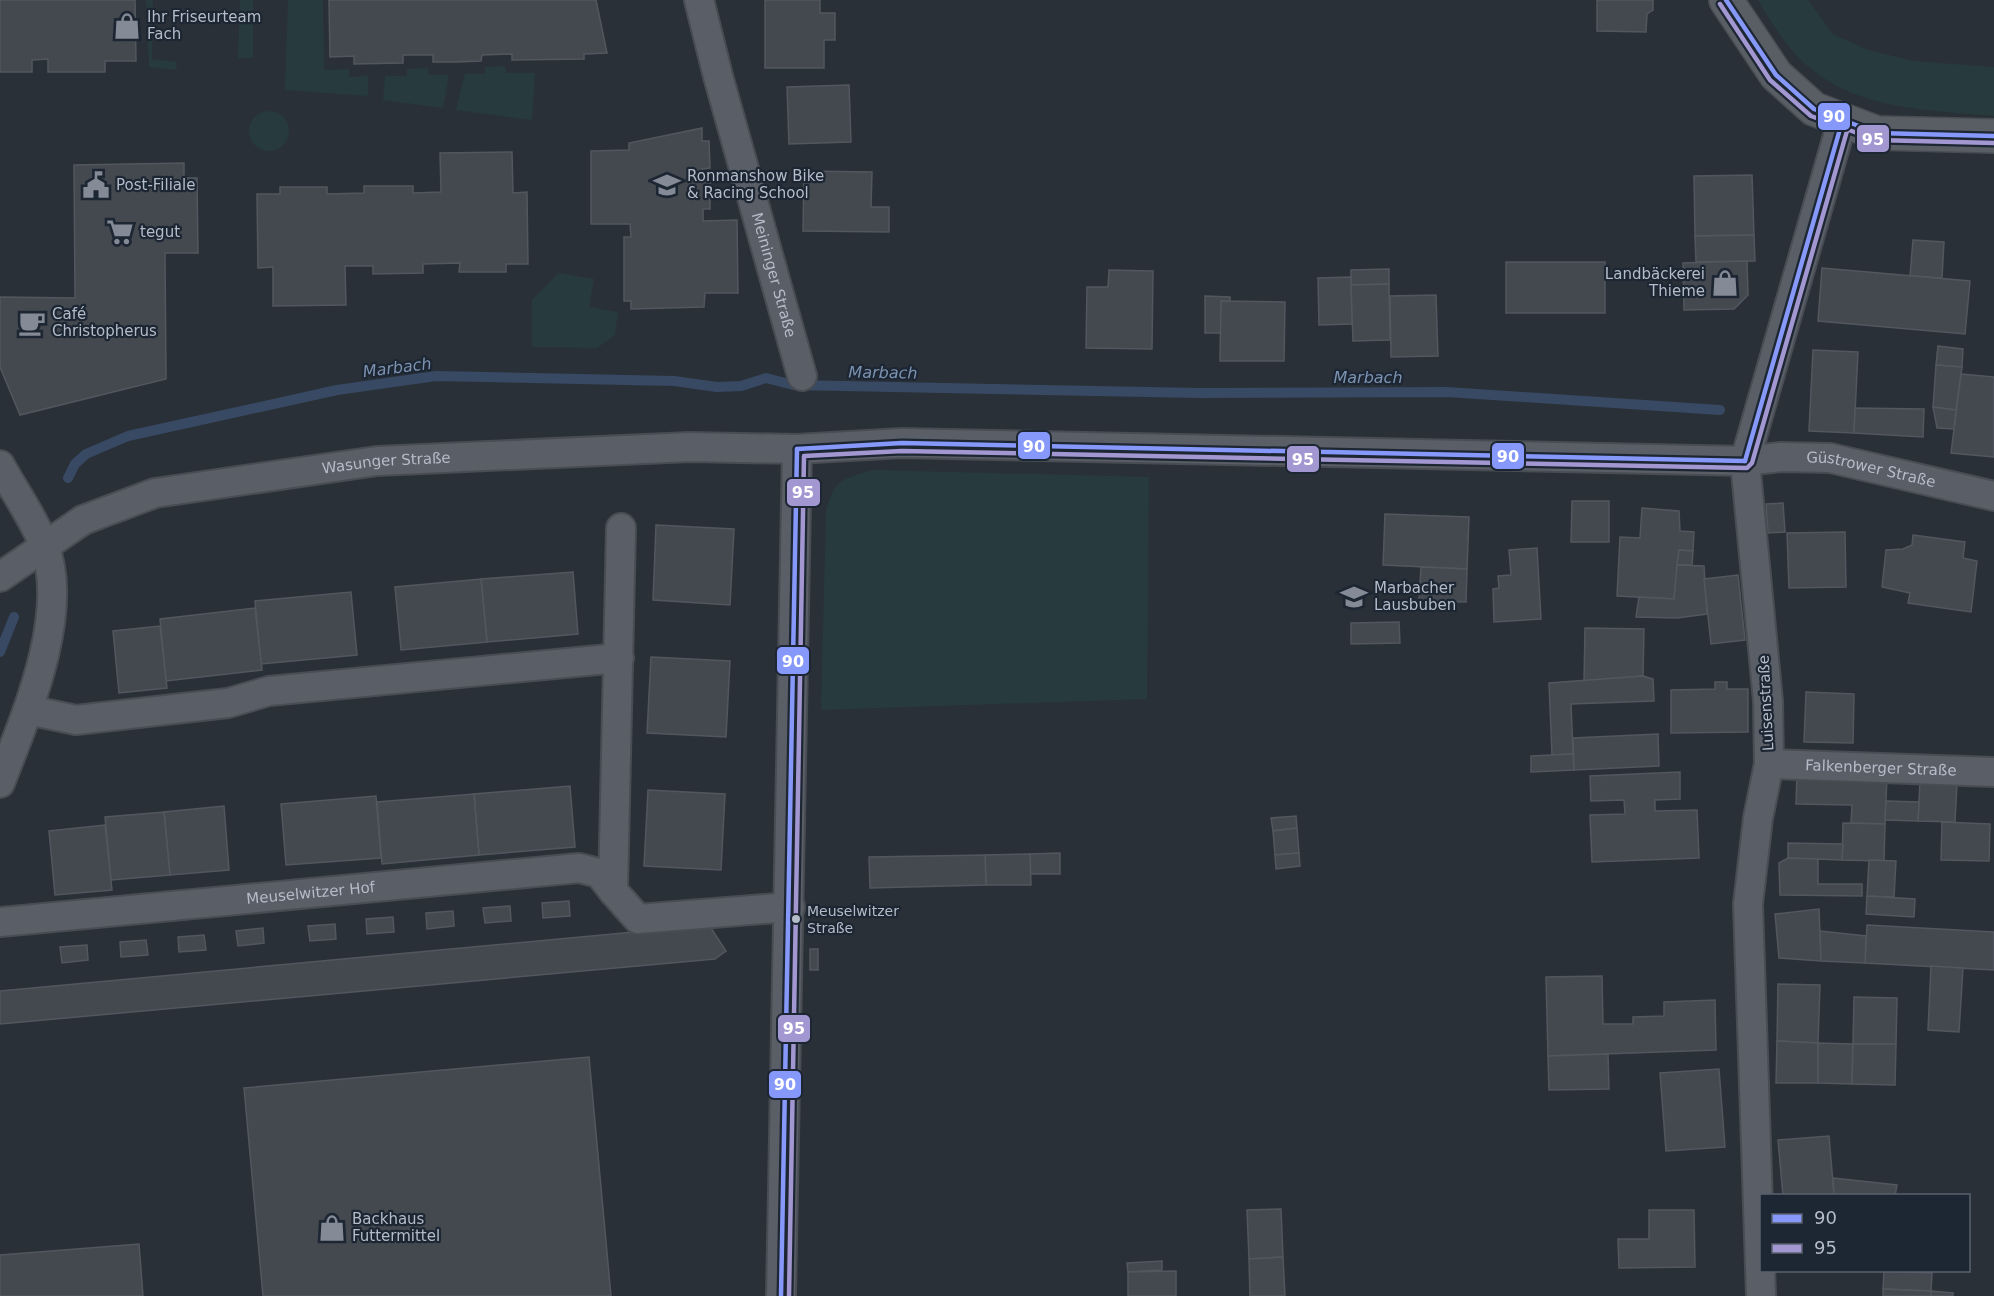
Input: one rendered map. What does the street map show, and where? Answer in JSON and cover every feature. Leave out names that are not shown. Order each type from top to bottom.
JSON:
[{"type":"street","name":"Meininger Straße","points":[[699,0],[802,376]]},
{"type":"street","points":[[1725,0],[1776,75],[1814,109],[1877,134],[1994,136]]},
{"type":"street","name":"Luisenstraße","points":[[1760,1266],[1748,904],[1758,818],[1769,764],[1768,701],[1745,461],[1842,122]]},
{"type":"street","name":"Wasunger Straße","points":[[0,577],[83,520],[155,493],[377,461],[690,447],[797,449],[902,443],[1745,461]]},
{"type":"street","points":[[781,1296],[797,449]]},
{"type":"street","name":"Güstrower Straße","points":[[1745,461],[1804,456],[1830,458],[1994,496]]},
{"type":"street","points":[[0,465],[44,546],[52,588],[50,620],[40,669],[28,710],[0,783]]},
{"type":"street","points":[[613,891],[621,528]]},
{"type":"street","points":[[28,710],[76,720],[228,703],[270,691],[619,658]]},
{"type":"street","name":"Falkenberger Straße","points":[[1769,764],[1994,772]]},
{"type":"street","name":"Meuselwitzer Hof","points":[[0,922],[579,868],[599,873],[638,919],[790,907]]},
{"type":"street","name":"Luisenstraße","points":[[1760,1272],[1761,1296]]},
{"type":"green space","points":[[146,0],[153,0],[152,59],[177,62],[176,70],[149,67]]},
{"type":"green space","points":[[240,0],[253,0],[253,58],[238,58]]},
{"type":"green space","points":[[288,0],[323,0],[324,70],[349,69],[349,77],[368,76],[368,96],[285,90]]},
{"type":"green space","points":[[1758,0],[1808,0],[1833,34],[1868,50],[1914,61],[1994,67],[1994,116],[1893,105],[1846,90],[1824,79],[1797,56]]},
{"type":"green space","points":[[505,66],[506,73],[535,73],[532,120],[456,110],[465,74],[485,74],[485,67]]},
{"type":"green space","points":[[428,68],[429,75],[449,75],[443,108],[383,100],[385,76],[407,76],[407,69]]},
{"type":"green space","points":[[269,111],[283,117],[289,131],[283,145],[269,151],[255,145],[249,131],[255,117]]},
{"type":"green space","points":[[558,273],[594,279],[589,307],[618,312],[615,335],[597,348],[532,347],[532,300]]},
{"type":"green space","points":[[874,470],[1149,477],[1147,699],[821,710],[826,512],[832,493],[841,482],[854,475]]},
{"type":"building","points":[[0,0],[135,0],[136,61],[105,61],[105,72],[48,72],[48,59],[32,60],[32,72],[0,72]]},
{"type":"building","points":[[329,0],[596,0],[607,53],[584,54],[584,59],[512,60],[512,54],[482,55],[481,61],[456,62],[433,62],[433,55],[403,55],[403,63],[354,64],[354,56],[330,57]]},
{"type":"building","points":[[765,0],[820,0],[820,13],[835,13],[835,40],[824,40],[824,68],[765,68]]},
{"type":"building","points":[[1597,0],[1653,0],[1653,10],[1647,14],[1646,32],[1597,31]]},
{"type":"building","points":[[849,85],[851,142],[789,144],[787,87]]},
{"type":"building","points":[[702,128],[702,141],[709,141],[710,168],[702,169],[703,182],[710,182],[710,209],[703,209],[703,221],[737,220],[738,293],[705,293],[704,307],[631,309],[631,301],[624,301],[624,237],[631,237],[630,224],[591,224],[591,151],[629,150],[629,143]]},
{"type":"building","points":[[512,152],[513,193],[527,192],[528,264],[506,264],[506,272],[459,272],[460,263],[423,264],[423,273],[373,274],[373,266],[345,266],[346,305],[273,306],[273,267],[258,268],[257,194],[280,194],[280,187],[327,187],[327,194],[364,193],[364,186],[413,186],[413,193],[441,192],[440,153]]},
{"type":"building","points":[[184,163],[184,178],[197,178],[198,253],[165,253],[166,379],[20,415],[0,367],[0,297],[75,298],[74,165]]},
{"type":"building","points":[[804,171],[872,172],[871,207],[889,207],[889,232],[803,231]]},
{"type":"building","points":[[1752,175],[1754,235],[1695,236],[1694,176]]},
{"type":"building","points":[[1754,235],[1755,261],[1696,262],[1695,236]]},
{"type":"building","points":[[1913,240],[1944,242],[1942,278],[1910,276]]},
{"type":"building","points":[[1747,261],[1748,295],[1734,309],[1684,310],[1683,263]]},
{"type":"building","points":[[1506,262],[1605,262],[1605,313],[1506,313]]},
{"type":"building","points":[[1822,268],[1970,281],[1965,334],[1818,321]]},
{"type":"building","points":[[1389,269],[1389,284],[1351,285],[1351,270]]},
{"type":"building","points":[[1109,270],[1153,271],[1152,349],[1086,348],[1087,287],[1108,287]]},
{"type":"building","points":[[1351,277],[1352,324],[1319,325],[1318,278]]},
{"type":"building","points":[[1389,284],[1390,340],[1353,341],[1351,285]]},
{"type":"building","points":[[1436,295],[1438,356],[1391,357],[1390,296]]},
{"type":"building","points":[[1205,296],[1230,297],[1230,302],[1221,301],[1221,333],[1205,333]]},
{"type":"building","points":[[1221,301],[1285,302],[1284,361],[1220,361]]},
{"type":"building","points":[[1938,346],[1963,349],[1962,367],[1936,365]]},
{"type":"building","points":[[1813,350],[1858,352],[1854,433],[1809,431]]},
{"type":"building","points":[[1936,365],[1962,367],[1956,410],[1933,407]]},
{"type":"building","points":[[1961,374],[1994,377],[1994,457],[1951,453]]},
{"type":"building","points":[[1933,407],[1956,410],[1954,429],[1937,428]]},
{"type":"building","points":[[1855,408],[1924,409],[1923,437],[1854,433]]},
{"type":"building","points":[[1572,501],[1609,501],[1609,542],[1571,542]]},
{"type":"building","points":[[1783,503],[1785,532],[1768,533],[1766,504]]},
{"type":"building","points":[[1642,508],[1679,511],[1680,531],[1694,532],[1693,551],[1679,550],[1674,599],[1617,596],[1620,537],[1640,538]]},
{"type":"building","points":[[1385,514],[1469,517],[1467,569],[1383,565]]},
{"type":"building","points":[[656,525],[734,529],[730,605],[653,600]]},
{"type":"building","points":[[1845,532],[1846,587],[1789,588],[1787,533]]},
{"type":"building","points":[[1913,535],[1965,542],[1963,558],[1977,561],[1971,612],[1908,603],[1910,593],[1882,587],[1886,550],[1903,549],[1912,545]]},
{"type":"building","points":[[1537,548],[1541,619],[1494,622],[1493,589],[1499,588],[1498,576],[1511,575],[1509,550]]},
{"type":"building","points":[[1679,550],[1693,551],[1692,565],[1677,565]]},
{"type":"building","points":[[1677,565],[1704,566],[1707,614],[1677,618],[1636,617],[1639,597],[1674,599]]},
{"type":"building","points":[[1421,567],[1467,569],[1466,602],[1419,601]]},
{"type":"building","points":[[573,572],[578,634],[487,642],[481,579]]},
{"type":"building","points":[[1738,575],[1745,640],[1711,644],[1704,579]]},
{"type":"building","points":[[481,579],[487,642],[401,650],[395,587]]},
{"type":"building","points":[[351,592],[357,655],[261,664],[255,601]]},
{"type":"building","points":[[255,608],[262,670],[166,681],[160,619]]},
{"type":"building","points":[[1399,622],[1400,643],[1351,644],[1351,623]]},
{"type":"building","points":[[160,626],[167,688],[119,693],[113,631]]},
{"type":"building","points":[[1585,628],[1644,629],[1643,676],[1584,682]]},
{"type":"building","points":[[651,657],[730,661],[726,737],[647,733]]},
{"type":"building","points":[[1643,676],[1653,679],[1654,701],[1571,704],[1573,754],[1552,755],[1549,683]]},
{"type":"building","points":[[1715,682],[1727,682],[1727,689],[1748,689],[1748,732],[1671,733],[1671,690],[1715,689]]},
{"type":"building","points":[[1806,692],[1854,694],[1853,743],[1804,742]]},
{"type":"building","points":[[1658,734],[1659,766],[1574,770],[1573,738]]},
{"type":"building","points":[[1573,754],[1574,770],[1531,772],[1531,756]]},
{"type":"building","points":[[1680,772],[1680,799],[1655,800],[1655,811],[1697,810],[1699,858],[1592,862],[1590,815],[1625,814],[1624,800],[1591,801],[1590,776]]},
{"type":"building","points":[[1797,773],[1887,776],[1885,824],[1851,823],[1852,805],[1796,804]]},
{"type":"building","points":[[1920,781],[1957,783],[1955,822],[1918,821]]},
{"type":"building","points":[[570,786],[575,847],[479,855],[474,794]]},
{"type":"building","points":[[648,790],[725,794],[721,870],[644,866]]},
{"type":"building","points":[[474,794],[479,855],[382,864],[377,802]]},
{"type":"building","points":[[376,796],[381,858],[286,865],[281,804]]},
{"type":"building","points":[[1886,801],[1919,802],[1918,821],[1885,820]]},
{"type":"building","points":[[224,806],[229,870],[170,875],[164,812]]},
{"type":"building","points":[[164,812],[170,875],[111,880],[105,817]]},
{"type":"building","points":[[1296,816],[1297,828],[1273,831],[1271,818]]},
{"type":"building","points":[[1942,822],[1990,824],[1989,861],[1941,860]]},
{"type":"building","points":[[1843,823],[1885,824],[1884,861],[1842,860]]},
{"type":"building","points":[[105,825],[112,890],[55,895],[49,831]]},
{"type":"building","points":[[1297,828],[1299,853],[1275,855],[1273,831]]},
{"type":"building","points":[[1788,843],[1843,844],[1842,860],[1788,858]]},
{"type":"building","points":[[1060,853],[1060,874],[1030,874],[1030,854]]},
{"type":"building","points":[[1299,853],[1300,866],[1276,869],[1275,855]]},
{"type":"building","points":[[1030,854],[1031,885],[986,885],[985,855]]},
{"type":"building","points":[[985,855],[986,885],[870,888],[869,857]]},
{"type":"building","points":[[1788,858],[1818,859],[1818,884],[1862,884],[1862,896],[1780,895],[1779,863]]},
{"type":"building","points":[[1869,860],[1896,861],[1894,897],[1867,896]]},
{"type":"building","points":[[1867,896],[1915,899],[1914,917],[1866,914]]},
{"type":"building","points":[[569,901],[570,916],[543,918],[542,903]]},
{"type":"building","points":[[510,906],[511,921],[485,923],[483,908]]},
{"type":"building","points":[[1819,909],[1821,961],[1779,958],[1775,914]]},
{"type":"building","points":[[453,911],[454,926],[427,929],[426,913]]},
{"type":"building","points":[[393,917],[394,932],[367,934],[366,919]]},
{"type":"building","points":[[335,924],[336,939],[310,941],[308,926]]},
{"type":"building","points":[[709,925],[726,951],[715,959],[0,1024],[0,991]]},
{"type":"building","points":[[1867,925],[1994,932],[1994,970],[1865,963]]},
{"type":"building","points":[[263,928],[264,943],[238,946],[236,931]]},
{"type":"building","points":[[1820,931],[1866,936],[1865,963],[1821,961]]},
{"type":"building","points":[[204,935],[206,950],[179,952],[178,937]]},
{"type":"building","points":[[146,940],[148,955],[121,957],[120,942]]},
{"type":"building","points":[[87,945],[88,960],[62,963],[60,947]]},
{"type":"building","points":[[810,949],[818,949],[818,970],[810,970]]},
{"type":"building","points":[[1931,966],[1963,968],[1959,1032],[1928,1030]]},
{"type":"building","points":[[1602,976],[1603,1024],[1633,1024],[1633,1017],[1664,1016],[1664,1002],[1715,1000],[1716,1050],[1548,1056],[1546,977]]},
{"type":"building","points":[[1778,984],[1820,985],[1818,1043],[1777,1041]]},
{"type":"building","points":[[1854,997],[1897,998],[1896,1044],[1853,1044]]},
{"type":"building","points":[[1777,1041],[1818,1043],[1818,1083],[1776,1083]]},
{"type":"building","points":[[1818,1043],[1853,1044],[1852,1084],[1818,1083]]},
{"type":"building","points":[[1853,1044],[1896,1044],[1895,1085],[1852,1084]]},
{"type":"building","points":[[1608,1054],[1609,1089],[1549,1090],[1548,1056]]},
{"type":"building","points":[[589,1057],[611,1296],[263,1296],[244,1088]]},
{"type":"building","points":[[1719,1069],[1725,1147],[1666,1151],[1660,1073]]},
{"type":"building","points":[[1829,1136],[1834,1194],[1783,1194],[1778,1140]]},
{"type":"building","points":[[1833,1178],[1897,1185],[1895,1194],[1834,1194]]},
{"type":"building","points":[[1281,1209],[1283,1257],[1249,1259],[1247,1210]]},
{"type":"building","points":[[1649,1210],[1694,1210],[1695,1267],[1619,1268],[1618,1239],[1649,1239]]},
{"type":"building","points":[[139,1244],[143,1296],[0,1296],[0,1255]]},
{"type":"building","points":[[1283,1257],[1285,1296],[1250,1296],[1249,1259]]},
{"type":"building","points":[[1162,1261],[1162,1270],[1128,1272],[1127,1263]]},
{"type":"building","points":[[1176,1271],[1176,1296],[1128,1296],[1128,1272]]},
{"type":"building","points":[[1884,1272],[1932,1273],[1931,1291],[1883,1289]]},
{"type":"building","points":[[1883,1289],[1931,1291],[1931,1296],[1883,1296]]},
{"type":"building","points":[[1931,1291],[1953,1293],[1953,1296],[1931,1296]]},
{"type":"waterway","name":"Marbach","points":[[68,478],[75,464],[86,454],[128,436],[337,390],[436,376],[674,381],[717,387],[741,386],[766,378],[793,385],[1200,393],[1447,392],[1720,410]]},
{"type":"waterway","name":"Marbach","points":[[0,652],[14,617]]},
{"type":"transit line","name":"90","points":[[1726,0],[1776,75],[1814,109],[1877,133],[1994,136]]},
{"type":"transit line","name":"95","points":[[1720,4],[1770,80],[1811,116],[1876,140],[1994,143]]},
{"type":"transit line","name":"90","points":[[1745,461],[1842,122]]},
{"type":"transit line","name":"95","points":[[789,1296],[804,456],[902,451],[1747,468],[1752,463],[1849,124]]},
{"type":"transit line","name":"90","points":[[797,449],[902,443],[1745,461]]},
{"type":"transit line","name":"90","points":[[781,1296],[797,449]]},
{"type":"place","name":"Ihr Friseurteam Fach","points":[[127,26]]},
{"type":"place","name":"Post-Filiale","points":[[96,185]]},
{"type":"place","name":"Ronmanshow Bike & Racing School","points":[[667,185]]},
{"type":"place","name":"tegut","points":[[120,232]]},
{"type":"place","name":"Landbäckerei Thieme","points":[[1725,283]]},
{"type":"place","name":"Café Christopherus","points":[[32,323]]},
{"type":"place","name":"Marbacher Lausbuben","points":[[1354,597]]},
{"type":"place","name":"Meuselwitzer Straße","points":[[796,919]]},
{"type":"place","name":"Backhaus Futtermittel","points":[[332,1228]]}]
